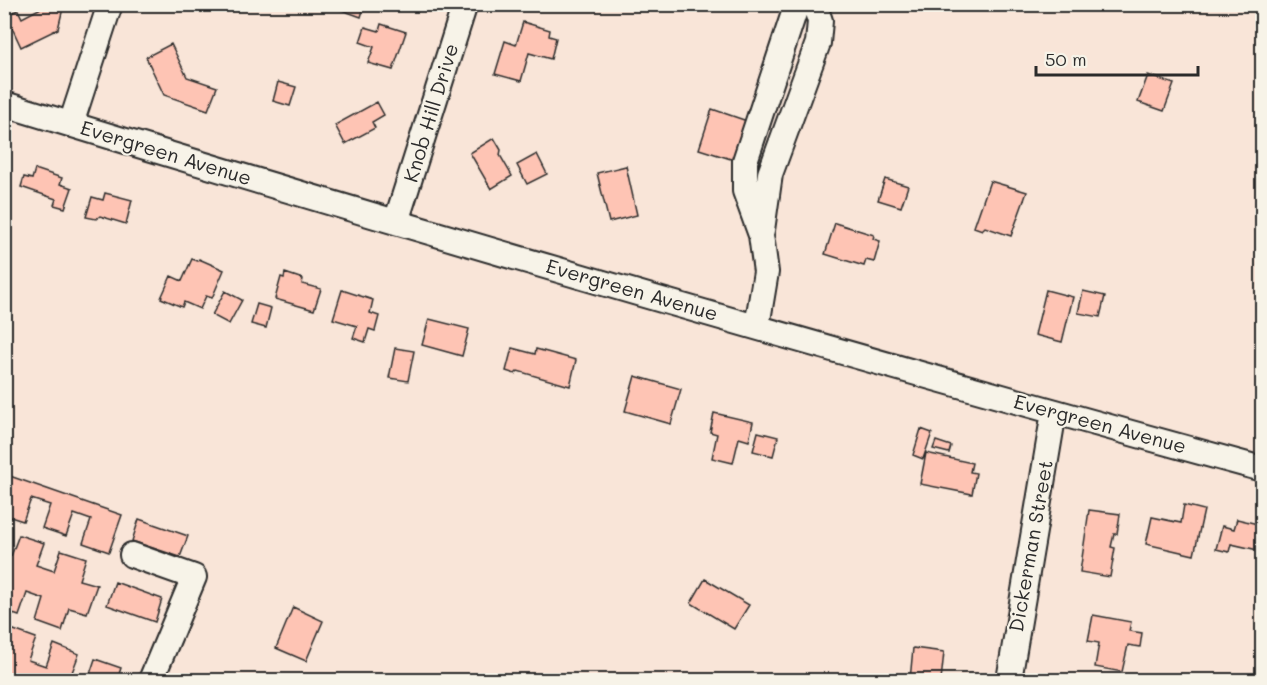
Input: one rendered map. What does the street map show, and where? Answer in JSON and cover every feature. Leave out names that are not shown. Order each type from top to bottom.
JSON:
[{"type":"street","points":[[71,124],[110,4]]},
{"type":"street","name":"Knob Hill Drive","points":[[396,222],[465,4]]},
{"type":"street","points":[[757,326],[766,272],[761,235],[746,190],[745,161],[797,4]]},
{"type":"street","points":[[761,235],[770,174],[818,43],[820,21],[813,4]]},
{"type":"street","name":"Evergreen Avenue","points":[[4,104],[396,222],[1054,412],[1263,469]]},
{"type":"street","name":"Dickerman Street","points":[[1009,681],[1054,412]]},
{"type":"street","points":[[132,555],[194,577],[151,681]]},
{"type":"building","points":[[38,4],[64,4],[58,29],[21,47],[6,15],[18,10],[22,18],[41,8],[42,5]]},
{"type":"building","points":[[340,4],[365,4],[361,17],[339,9]]},
{"type":"building","points":[[523,22],[550,30],[549,36],[556,38],[551,59],[529,53],[521,81],[495,74],[505,41],[516,45]]},
{"type":"building","points":[[381,24],[406,32],[393,70],[368,63],[374,47],[360,42],[365,27],[379,31]]},
{"type":"building","points":[[171,44],[187,77],[217,87],[208,110],[164,95],[146,57]]},
{"type":"building","points":[[1148,75],[1174,84],[1164,111],[1138,102]]},
{"type":"building","points":[[278,82],[296,87],[290,106],[273,101]]},
{"type":"building","points":[[377,102],[384,115],[372,122],[375,128],[345,144],[335,125]]},
{"type":"building","points":[[712,109],[750,122],[734,160],[699,149]]},
{"type":"building","points":[[494,138],[501,150],[500,155],[512,176],[491,189],[470,153]]},
{"type":"building","points":[[537,154],[547,174],[527,184],[517,165]]},
{"type":"building","points":[[626,166],[637,215],[609,222],[597,173]]},
{"type":"building","points":[[35,169],[62,178],[60,184],[72,188],[65,208],[54,205],[56,199],[21,187],[24,177],[32,179]]},
{"type":"building","points":[[885,179],[908,186],[901,207],[878,200]]},
{"type":"building","points":[[990,181],[1027,192],[1011,236],[985,227],[982,230],[974,227]]},
{"type":"building","points":[[105,193],[132,200],[126,224],[100,216],[96,219],[86,217],[92,197],[103,200]]},
{"type":"building","points":[[835,223],[874,235],[873,239],[880,241],[874,262],[866,260],[864,266],[825,254]]},
{"type":"building","points":[[192,259],[198,261],[199,259],[224,270],[212,298],[206,296],[200,309],[184,302],[182,307],[161,298],[171,276],[182,281]]},
{"type":"building","points":[[285,273],[303,279],[302,284],[321,289],[314,310],[275,299],[281,277],[284,278]]},
{"type":"building","points":[[342,290],[373,300],[370,313],[379,316],[375,331],[369,329],[365,342],[353,338],[357,326],[333,319]]},
{"type":"building","points":[[1046,290],[1073,297],[1062,342],[1035,335]]},
{"type":"building","points":[[225,291],[242,300],[229,324],[212,315]]},
{"type":"building","points":[[1083,291],[1105,296],[1100,317],[1078,313]]},
{"type":"building","points":[[257,304],[271,308],[266,328],[251,324]]},
{"type":"building","points":[[429,319],[469,329],[462,356],[422,345]]},
{"type":"building","points":[[395,348],[414,351],[408,381],[389,378]]},
{"type":"building","points":[[512,348],[535,354],[536,349],[576,360],[570,386],[518,371],[515,374],[506,371]]},
{"type":"building","points":[[635,376],[681,389],[671,424],[625,411]]},
{"type":"building","points":[[714,413],[753,422],[749,441],[739,438],[733,463],[712,458],[717,434],[710,432]]},
{"type":"building","points":[[921,429],[932,433],[923,459],[913,455]]},
{"type":"building","points":[[758,432],[778,437],[773,456],[753,451]]},
{"type":"building","points":[[936,441],[951,446],[949,453],[933,449]]},
{"type":"building","points":[[926,453],[972,463],[970,472],[976,473],[972,494],[920,484]]},
{"type":"building","points":[[4,474],[122,515],[109,552],[83,543],[91,520],[74,514],[66,536],[42,528],[50,505],[31,499],[23,521],[4,515],[4,496],[7,490],[4,489]]},
{"type":"building","points":[[1184,505],[1204,510],[1194,555],[1146,544],[1152,517],[1181,523]]},
{"type":"building","points":[[1089,510],[1120,514],[1117,534],[1114,534],[1111,547],[1115,548],[1110,577],[1080,572]]},
{"type":"building","points":[[139,519],[188,536],[180,557],[132,541]]},
{"type":"building","points":[[1237,519],[1262,525],[1258,550],[1231,544],[1229,552],[1216,549],[1222,526],[1234,529]]},
{"type":"building","points":[[19,535],[44,543],[36,565],[54,571],[61,550],[86,558],[79,580],[97,585],[87,613],[69,608],[62,631],[37,622],[44,599],[27,593],[19,616],[4,611],[4,554],[11,556]]},
{"type":"building","points":[[705,579],[749,605],[734,629],[691,603]]},
{"type":"building","points":[[115,582],[162,599],[155,622],[107,605]]},
{"type":"building","points":[[293,607],[323,621],[306,661],[276,648]]},
{"type":"building","points":[[1093,615],[1131,622],[1129,631],[1142,633],[1140,647],[1128,645],[1122,672],[1095,667],[1099,643],[1088,641]]},
{"type":"building","points":[[11,629],[36,638],[28,660],[46,666],[54,644],[79,654],[71,675],[85,680],[4,680],[4,646]]},
{"type":"building","points":[[913,648],[944,652],[941,680],[910,680]]},
{"type":"building","points":[[95,659],[121,668],[117,680],[88,680]]}]
